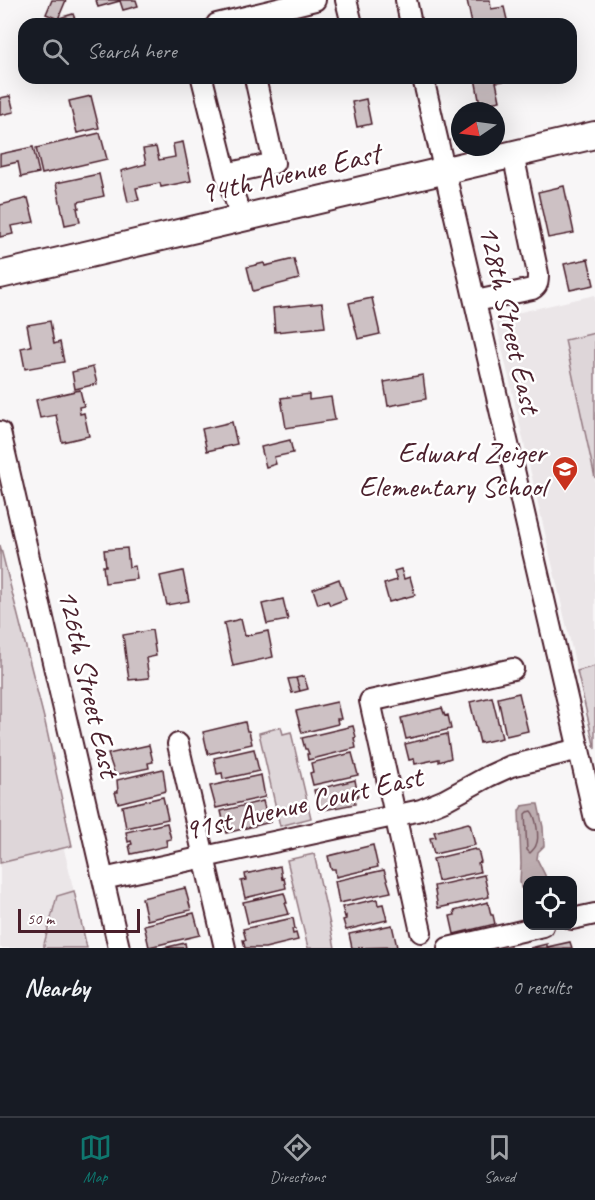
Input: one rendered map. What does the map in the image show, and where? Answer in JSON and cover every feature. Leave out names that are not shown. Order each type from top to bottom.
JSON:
[{"type":"main road","name":"94th Avenue East","points":[[0,275],[595,135]]},
{"type":"street","points":[[242,18],[315,0]]},
{"type":"street","points":[[346,0],[350,18]]},
{"type":"street","points":[[406,0],[410,18]]},
{"type":"street","points":[[204,84],[226,174],[242,218]]},
{"type":"street","points":[[226,174],[274,163],[256,84]]},
{"type":"street","name":"128th Street East","points":[[424,84],[595,819]]},
{"type":"street","points":[[476,301],[532,289],[538,283],[513,154]]},
{"type":"street","name":"126th Street East","points":[[0,432],[119,948]]},
{"type":"street","points":[[422,932],[370,701],[513,669]]},
{"type":"street","points":[[178,744],[225,948]]},
{"type":"street","name":"91st Avenue Court East","points":[[104,879],[421,810],[511,766],[579,749]]},
{"type":"street","points":[[577,918],[595,914]]},
{"type":"street","points":[[448,948],[526,930]]},
{"type":"shaded area","name":"Edward Zeiger Elementary School","points":[[595,295],[595,666],[577,671],[495,318]]},
{"type":"shaded area","points":[[595,333],[595,478],[565,340]]},
{"type":"shaded area","points":[[0,545],[45,722],[72,846],[0,863]]},
{"type":"shaded area","points":[[0,565],[45,767],[87,948],[0,948]]},
{"type":"shaded area","points":[[595,666],[595,749],[577,671]]},
{"type":"shaded area","points":[[281,727],[283,734],[291,732],[311,818],[280,826],[259,733]]},
{"type":"shaded area","points":[[314,854],[335,948],[308,948],[287,860]]},
{"type":"shaded area","points":[[74,891],[87,948],[44,948],[57,896]]},
{"type":"water","points":[[538,804],[544,846],[538,852],[537,859],[545,876],[523,876],[523,890],[520,881],[519,811],[522,806]]},
{"type":"building","points":[[52,0],[66,0],[58,18],[46,14]]},
{"type":"building","points":[[96,0],[136,0],[138,6],[123,10],[120,1],[98,7]]},
{"type":"building","points":[[467,0],[490,0],[491,9],[504,7],[507,18],[471,18]]},
{"type":"building","points":[[73,14],[75,18],[59,18]]},
{"type":"building","points":[[476,84],[496,84],[500,101],[479,102]]},
{"type":"building","points":[[10,96],[14,112],[0,115],[0,98]]},
{"type":"building","points":[[91,96],[99,128],[77,133],[69,101]]},
{"type":"building","points":[[366,99],[371,124],[357,127],[352,102]]},
{"type":"building","points":[[100,133],[107,159],[42,174],[36,148]]},
{"type":"building","points":[[183,142],[191,181],[161,187],[160,183],[136,188],[139,200],[128,202],[121,171],[146,164],[143,149],[156,147],[159,160],[175,157],[173,144]]},
{"type":"building","points":[[33,147],[39,173],[21,177],[18,162],[0,166],[0,154]]},
{"type":"building","points":[[99,174],[104,196],[78,202],[80,222],[65,225],[56,183]]},
{"type":"building","points":[[564,186],[574,233],[548,238],[538,192]]},
{"type":"building","points":[[28,198],[34,222],[11,226],[13,234],[0,237],[0,205]]},
{"type":"building","points":[[294,259],[299,279],[253,291],[247,267],[264,263],[265,266]]},
{"type":"building","points":[[588,259],[594,285],[570,290],[564,264]]},
{"type":"building","points":[[372,298],[380,334],[358,339],[349,303]]},
{"type":"building","points":[[322,303],[325,327],[275,332],[273,308]]},
{"type":"building","points":[[50,321],[54,344],[60,342],[64,362],[25,369],[21,348],[31,346],[27,325]]},
{"type":"building","points":[[93,367],[97,384],[75,389],[72,372]]},
{"type":"building","points":[[423,375],[426,399],[388,406],[384,382]]},
{"type":"building","points":[[80,390],[84,406],[79,407],[80,414],[84,413],[89,436],[62,442],[56,415],[40,418],[36,400]]},
{"type":"building","points":[[309,394],[309,400],[331,397],[335,420],[286,428],[281,398]]},
{"type":"building","points":[[232,422],[237,444],[207,451],[202,429]]},
{"type":"building","points":[[290,440],[293,453],[274,457],[276,464],[266,467],[261,447]]},
{"type":"building","points":[[127,548],[129,567],[135,566],[137,579],[105,583],[104,550]]},
{"type":"building","points":[[401,569],[404,579],[410,577],[415,595],[389,602],[384,584],[397,580],[394,571]]},
{"type":"building","points":[[183,571],[189,601],[167,605],[160,576]]},
{"type":"building","points":[[339,579],[346,599],[330,605],[328,601],[318,604],[313,589]]},
{"type":"building","points":[[283,599],[288,620],[267,624],[262,604]]},
{"type":"building","points":[[241,619],[245,636],[268,631],[273,657],[233,666],[224,623]]},
{"type":"building","points":[[152,630],[156,656],[146,658],[149,678],[129,680],[123,635]]},
{"type":"building","points":[[304,676],[308,689],[300,691],[296,678]]},
{"type":"building","points":[[296,678],[300,691],[292,693],[288,679]]},
{"type":"building","points":[[519,693],[528,731],[506,736],[498,698]]},
{"type":"building","points":[[492,697],[502,738],[480,743],[470,702]]},
{"type":"building","points":[[337,702],[341,719],[337,719],[338,724],[302,733],[296,711]]},
{"type":"building","points":[[442,708],[445,716],[448,715],[451,729],[406,739],[401,718]]},
{"type":"building","points":[[245,722],[252,744],[208,754],[203,732]]},
{"type":"building","points":[[353,726],[356,748],[308,760],[307,754],[309,754],[302,738]]},
{"type":"building","points":[[447,734],[451,758],[439,762],[439,759],[415,764],[414,759],[409,760],[405,744]]},
{"type":"building","points":[[149,745],[153,762],[148,763],[149,768],[115,775],[108,754]]},
{"type":"building","points":[[254,749],[259,771],[223,779],[222,773],[217,774],[214,758]]},
{"type":"building","points":[[352,753],[358,775],[313,785],[310,773],[313,772],[311,763]]},
{"type":"building","points":[[163,769],[166,791],[118,803],[115,792],[118,792],[117,780]]},
{"type":"building","points":[[261,775],[265,797],[216,808],[210,786]]},
{"type":"building","points":[[355,780],[358,796],[354,798],[355,804],[319,811],[317,803],[319,799],[316,799],[314,790]]},
{"type":"building","points":[[163,797],[168,819],[126,828],[122,806]]},
{"type":"building","points":[[263,801],[265,809],[268,809],[271,822],[226,833],[221,811]]},
{"type":"building","points":[[167,823],[171,839],[166,840],[167,846],[131,854],[129,845],[132,844],[131,841],[128,842],[126,832]]},
{"type":"building","points":[[468,823],[475,845],[434,854],[430,838],[436,837],[434,832]]},
{"type":"building","points":[[373,845],[378,867],[336,877],[335,869],[331,869],[328,856]]},
{"type":"building","points":[[478,850],[481,862],[478,863],[480,872],[438,881],[433,859]]},
{"type":"building","points":[[280,866],[286,888],[245,898],[241,881],[246,880],[245,874]]},
{"type":"building","points":[[384,870],[391,892],[339,903],[335,881]]},
{"type":"building","points":[[484,875],[489,897],[438,908],[434,886]]},
{"type":"building","points":[[185,888],[191,910],[147,920],[142,898]]},
{"type":"building","points":[[284,893],[289,914],[248,923],[243,902]]},
{"type":"building","points":[[377,899],[378,905],[383,904],[387,920],[346,930],[343,920],[346,916],[342,907]]},
{"type":"building","points":[[488,902],[495,924],[454,934],[450,916],[455,915],[454,911]]},
{"type":"building","points":[[194,913],[200,935],[149,947],[144,925]]},
{"type":"building","points":[[293,918],[295,929],[292,929],[293,934],[296,933],[298,940],[265,948],[245,948],[243,940],[246,940],[243,929]]},
{"type":"building","points":[[392,925],[397,947],[352,948],[349,934]]},
{"type":"building","points":[[570,942],[572,948],[530,948],[547,944],[547,947]]},
{"type":"building","points":[[185,943],[186,948],[163,948]]},
{"type":"place","name":"Edward Zeiger Elementary School","points":[[565,492]]}]
